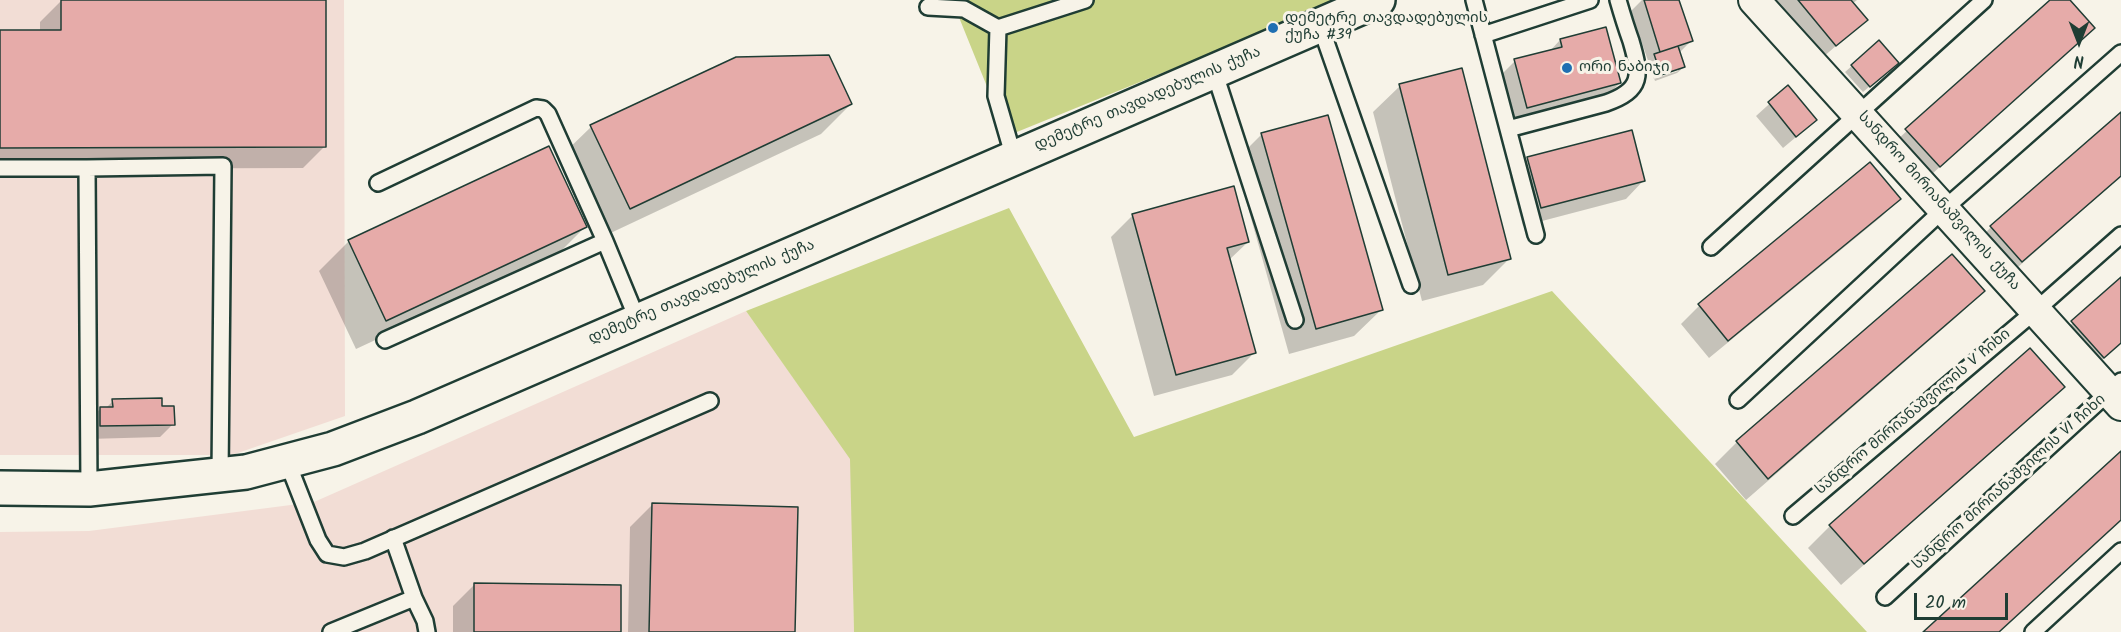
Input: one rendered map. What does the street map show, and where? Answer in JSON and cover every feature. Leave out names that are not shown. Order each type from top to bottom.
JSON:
[{"type":"main road","name":"დემეტრე თავდადებულის ქუჩა","points":[[0,488],[89,489],[246,472],[333,449],[417,417],[1378,0]]},
{"type":"street","name":"სანდრო მირიანაშვილის ქუჩა","points":[[1754,0],[2036,311],[2117,393]]},
{"type":"lane","points":[[928,7],[963,9],[998,28],[1085,0]]},
{"type":"lane","points":[[1474,0],[1536,235]]},
{"type":"lane","points":[[1483,35],[1590,0]]},
{"type":"lane","points":[[1508,129],[1606,103],[1621,98],[1632,89],[1638,77],[1638,65],[1618,0]]},
{"type":"lane","points":[[1711,247],[1984,0]]},
{"type":"lane","points":[[1320,25],[1411,285]]},
{"type":"lane","points":[[998,28],[996,96],[1014,158]]},
{"type":"lane","points":[[1738,400],[1944,209],[2121,53]]},
{"type":"lane","points":[[1214,71],[1295,320]]},
{"type":"lane","points":[[378,183],[536,108],[543,109],[548,114],[605,241],[638,321]]},
{"type":"lane","points":[[0,168],[223,166],[220,475]]},
{"type":"lane","points":[[87,168],[89,489]]},
{"type":"lane","points":[[2036,311],[2121,235]]},
{"type":"lane","points":[[385,340],[605,241]]},
{"type":"lane","name":"სანდრო მირიანაშვილის V ჩიხი","points":[[1793,516],[2036,311]]},
{"type":"lane","name":"სანდრო მირიანაშვილის VI ჩიხი","points":[[1884,597],[2117,393]]},
{"type":"lane","points":[[287,461],[318,540],[327,554],[344,557],[364,551],[710,401]]},
{"type":"lane","points":[[393,538],[414,598],[425,621],[427,632]]},
{"type":"lane","points":[[2033,632],[2121,551]]},
{"type":"lane","points":[[331,632],[414,598]]},
{"type":"shaded area","points":[[0,0],[344,0],[345,416],[232,455],[0,455]]},
{"type":"shaded area","points":[[746,311],[851,459],[854,632],[0,632],[0,532],[89,531],[314,502]]},
{"type":"green space","points":[[952,0],[1342,0],[1007,136]]},
{"type":"green space","points":[[1009,208],[1134,437],[1552,291],[1867,632],[854,632],[850,459],[746,311]]},
{"type":"building","points":[[61,0],[326,0],[326,147],[0,148],[0,30],[61,30]]},
{"type":"building","points":[[1644,0],[1679,0],[1693,41],[1660,52]]},
{"type":"building","points":[[1798,0],[1851,0],[1868,20],[1836,46]]},
{"type":"building","points":[[2050,0],[2070,0],[2095,28],[1940,167],[1905,129]]},
{"type":"building","points":[[1606,27],[1621,83],[1527,108],[1514,59],[1562,47],[1560,39]]},
{"type":"building","points":[[1879,40],[1899,63],[1870,87],[1851,65]]},
{"type":"building","points":[[1678,46],[1685,67],[1661,75],[1654,54]]},
{"type":"building","points":[[829,55],[852,104],[630,209],[590,125],[736,57]]},
{"type":"building","points":[[1462,68],[1511,259],[1448,275],[1399,84]]},
{"type":"building","points":[[1788,85],[1817,120],[1796,137],[1768,102]]},
{"type":"building","points":[[2121,112],[2121,176],[2022,262],[1990,226]]},
{"type":"building","points":[[1328,115],[1383,310],[1316,329],[1261,133]]},
{"type":"building","points":[[1632,130],[1645,181],[1541,208],[1527,157]]},
{"type":"building","points":[[549,146],[587,227],[386,321],[348,240]]},
{"type":"building","points":[[1870,162],[1901,199],[1728,341],[1698,304]]},
{"type":"building","points":[[1234,186],[1249,242],[1227,248],[1256,353],[1176,375],[1132,214]]},
{"type":"building","points":[[1952,254],[1985,291],[1768,479],[1736,441]]},
{"type":"building","points":[[2121,277],[2121,343],[2104,358],[2071,321]]},
{"type":"building","points":[[2030,348],[2065,387],[1864,564],[1829,525]]},
{"type":"building","points":[[162,398],[162,406],[174,406],[175,425],[100,426],[100,407],[113,407],[112,399]]},
{"type":"building","points":[[2121,451],[2121,520],[1999,632],[1923,632]]},
{"type":"building","points":[[652,503],[798,507],[795,632],[649,632]]},
{"type":"building","points":[[474,583],[621,585],[621,632],[474,632]]},
{"type":"place","name":"დემეტრე თავდადებულის ქუჩა #39","points":[[1273,28]]},
{"type":"place","name":"ორი ნაბიჯი","points":[[1567,68]]}]
